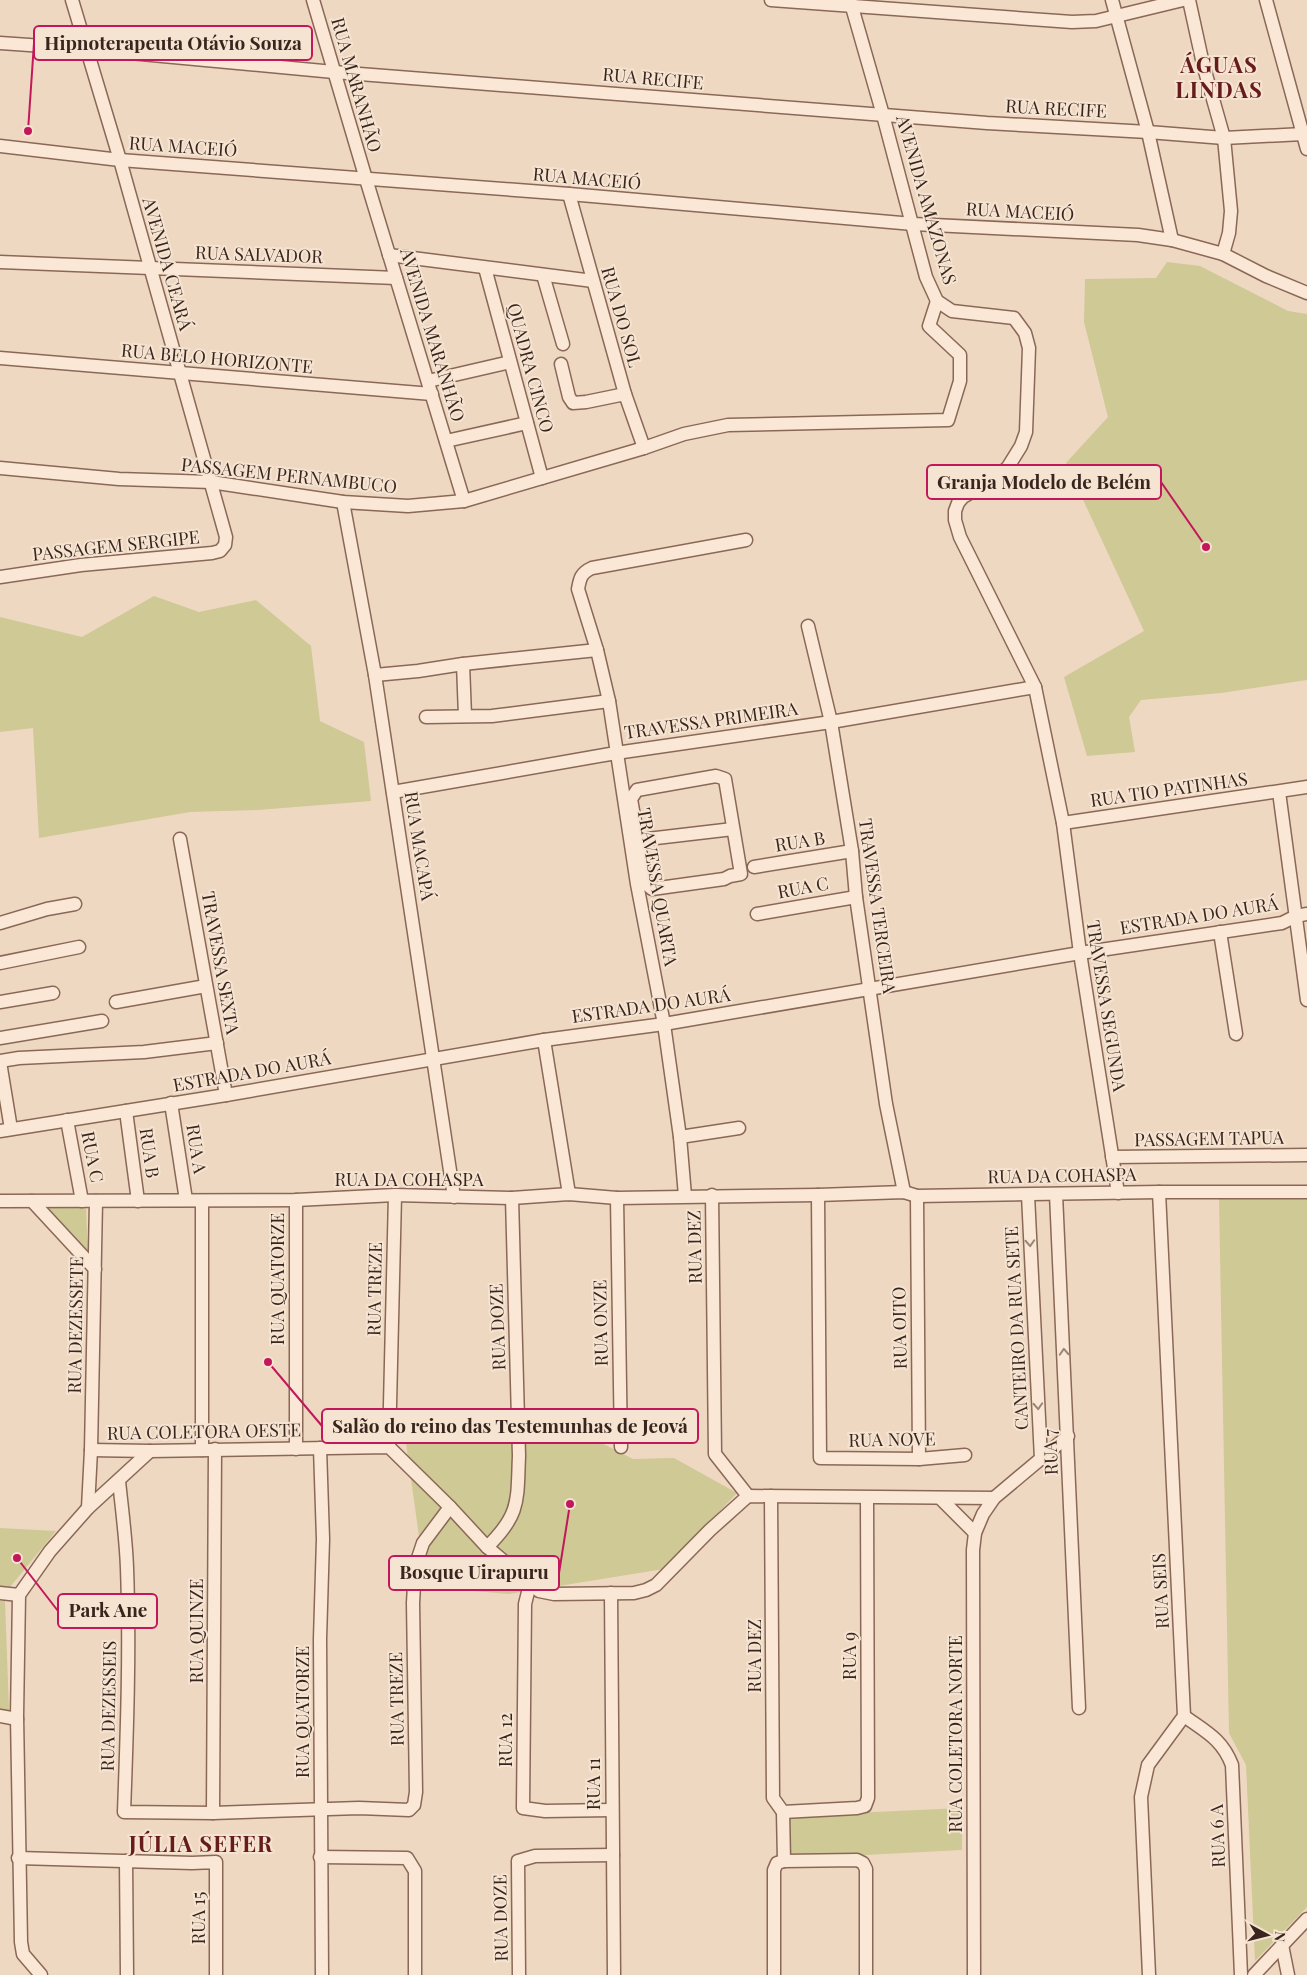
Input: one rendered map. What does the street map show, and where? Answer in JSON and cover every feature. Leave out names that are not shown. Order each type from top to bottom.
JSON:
[{"type":"street","name":"AVENIDA CEARÁ","points":[[72,0],[120,160],[226,537]]},
{"type":"street","name":"RUA MARANHÃO","points":[[314,0],[366,179]]},
{"type":"street","points":[[771,0],[851,3],[1072,22],[1096,21],[1183,0]]},
{"type":"street","points":[[1112,0],[1148,132],[1172,240]]},
{"type":"street","points":[[1189,0],[1203,64],[1224,138],[1231,211],[1229,233],[1223,254]]},
{"type":"street","points":[[1266,0],[1307,149]]},
{"type":"street","name":"AVENIDA AMAZONAS","points":[[851,3],[913,224],[926,278],[937,301],[952,311],[1014,318],[1025,333],[1029,348],[1027,414],[1026,432],[1021,446],[1013,460],[995,479],[963,498],[955,511],[955,520],[960,537],[1036,687]]},
{"type":"street","name":"RUA RECIFE","points":[[0,43],[334,72],[996,123],[1224,138],[1303,134]]},
{"type":"street","name":"RUA MACEIÓ","points":[[0,146],[120,160],[569,194],[913,224],[1138,235],[1172,240],[1223,254],[1266,276],[1307,293]]},
{"type":"street","name":"AVENIDA MARANHÃO","points":[[366,179],[464,501]]},
{"type":"street","name":"RUA DO SOL","points":[[569,194],[625,394],[644,448]]},
{"type":"street","points":[[389,255],[593,281]]},
{"type":"street","name":"RUA SALVADOR","points":[[1,258],[150,268],[396,278]]},
{"type":"street","name":"QUADRA CINCO","points":[[485,268],[542,478]]},
{"type":"street","points":[[544,275],[563,344]]},
{"type":"street","name":"PASSAGEM PERNAMBUCO","points":[[0,468],[119,479],[211,482],[343,502],[408,506],[464,501],[644,448],[684,434],[728,425],[948,420],[960,381],[960,356],[930,326],[937,301]]},
{"type":"street","name":"RUA BELO HORIZONTE","points":[[0,358],[432,394]]},
{"type":"street","points":[[428,381],[510,362]]},
{"type":"street","points":[[561,364],[573,403],[625,394]]},
{"type":"street","points":[[446,441],[527,423]]},
{"type":"street","name":"RUA MACAPÁ","points":[[343,502],[375,675],[454,1197]]},
{"type":"street","name":"PASSAGEM SERGIPE","points":[[0,577],[82,566],[212,553],[220,551],[225,545],[226,537]]},
{"type":"street","name":"TRAVESSA QUARTA","points":[[685,1196],[680,1137],[642,884],[598,650],[578,589],[580,578],[584,572],[592,568],[746,540]]},
{"type":"street","name":"TRAVESSA TERCEIRA","points":[[808,626],[831,722],[852,851],[856,897],[871,990],[886,1104],[910,1194]]},
{"type":"street","points":[[375,675],[598,650]]},
{"type":"street","points":[[463,664],[465,716]]},
{"type":"street","name":"TRAVESSA PRIMEIRA","points":[[393,792],[616,753],[831,722],[1036,687]]},
{"type":"street","name":"TRAVESSA SEGUNDA","points":[[1036,687],[1063,823],[1080,953],[1118,1193]]},
{"type":"street","points":[[426,717],[495,716],[608,701]]},
{"type":"street","points":[[716,776],[725,779],[741,874],[724,879],[656,889],[642,884],[639,840],[631,799],[637,790],[716,776]]},
{"type":"street","points":[[1307,787],[1280,792],[1301,915],[1307,1000]]},
{"type":"street","name":"RUA TIO PATINHAS","points":[[1063,823],[1280,792]]},
{"type":"street","points":[[639,840],[733,829]]},
{"type":"street","name":"TRAVESSA SEXTA","points":[[180,839],[226,1095]]},
{"type":"street","name":"RUA B","points":[[754,867],[852,851]]},
{"type":"street","name":"RUA C","points":[[756,914],[856,897]]},
{"type":"street","points":[[0,923],[75,904]]},
{"type":"street","name":"ESTRADA DO AURÁ","points":[[6,1130],[226,1095],[544,1040],[664,1024],[871,990],[1080,953],[1282,923],[1301,915]]},
{"type":"street","points":[[1220,932],[1236,1034]]},
{"type":"street","points":[[0,963],[80,947]]},
{"type":"street","points":[[116,1002],[206,986]]},
{"type":"street","points":[[0,1002],[53,993]]},
{"type":"street","points":[[0,1038],[102,1021]]},
{"type":"street","points":[[544,1040],[569,1194]]},
{"type":"street","points":[[6,1130],[0,1062],[19,1058],[144,1052],[217,1043]]},
{"type":"street","name":"RUA A","points":[[171,1104],[186,1200]]},
{"type":"street","name":"RUA B","points":[[126,1111],[138,1201]]},
{"type":"street","name":"RUA C","points":[[67,1120],[82,1201]]},
{"type":"street","points":[[680,1137],[739,1128]]},
{"type":"street","name":"PASSAGEM TAPUA","points":[[1112,1158],[1307,1155]]},
{"type":"street","name":"RUA SEIS","points":[[1159,1192],[1184,1716]]},
{"type":"street","name":"RUA DA COHASPA","points":[[0,1202],[296,1200],[395,1195],[512,1198],[569,1194],[617,1198],[1307,1192]]},
{"type":"street","name":"RUA OITO","points":[[910,1194],[919,1459]]},
{"type":"street","name":"RUA 7","points":[[1056,1194],[1079,1708]]},
{"type":"street","name":"RUA TREZE","points":[[389,1447],[395,1195]]},
{"type":"street","name":"CANTEIRO DA RUA SETE","points":[[1028,1195],[1041,1459]]},
{"type":"street","name":"RUA DEZ","points":[[712,1196],[715,1454],[748,1496]]},
{"type":"street","name":"RUA NOVE","points":[[818,1196],[820,1458],[919,1459],[965,1455]]},
{"type":"street","name":"RUA DOZE","points":[[487,1546],[504,1531],[514,1514],[517,1496],[519,1456],[512,1198]]},
{"type":"street","name":"RUA ONZE","points":[[617,1198],[621,1447]]},
{"type":"street","points":[[202,1200],[202,1450]]},
{"type":"street","name":"RUA QUATORZE","points":[[296,1200],[296,1448]]},
{"type":"street","points":[[32,1201],[95,1269]]},
{"type":"street","name":"RUA DEZESSETE","points":[[88,1508],[96,1201]]},
{"type":"street","points":[[389,1447],[487,1546],[539,1591],[554,1594],[634,1592],[646,1590],[656,1585],[710,1530],[748,1496],[994,1498],[1068,1436]]},
{"type":"street","name":"RUA COLETORA OESTE","points":[[91,1450],[150,1451],[389,1447]]},
{"type":"street","name":"RUA QUATORZE","points":[[320,1448],[323,1539],[320,1810],[322,1975]]},
{"type":"street","name":"RUA QUINZE","points":[[213,1812],[215,1449]]},
{"type":"street","points":[[41,1975],[22,1954],[18,1858],[17,1719],[19,1595],[50,1551],[88,1508],[150,1451]]},
{"type":"street","name":"RUA DEZESSEIS","points":[[119,1481],[127,1567],[128,1617],[124,1812],[213,1812]]},
{"type":"street","name":"RUA DEZ","points":[[772,1496],[773,1798],[783,1812]]},
{"type":"street","name":"RUA 9","points":[[783,1812],[857,1808],[864,1806],[868,1798],[867,1498]]},
{"type":"street","points":[[940,1498],[975,1533]]},
{"type":"street","name":"RUA COLETORA NORTE","points":[[974,1975],[973,1550],[975,1533],[994,1498]]},
{"type":"street","name":"RUA TREZE","points":[[320,1810],[359,1808],[409,1810],[414,1805],[416,1792],[413,1603],[415,1567],[423,1543],[450,1507]]},
{"type":"street","name":"RUA 12","points":[[530,1584],[525,1604],[523,1808],[545,1812],[612,1810]]},
{"type":"street","points":[[0,1593],[19,1595]]},
{"type":"street","name":"RUA 11","points":[[611,1593],[614,1975]]},
{"type":"street","points":[[0,1716],[17,1719]]},
{"type":"street","points":[[1149,1975],[1141,1797],[1148,1765],[1184,1716]]},
{"type":"street","name":"RUA 6 A","points":[[1184,1716],[1219,1742],[1226,1751],[1232,1765],[1241,1975]]},
{"type":"street","points":[[213,1812],[320,1810]]},
{"type":"street","points":[[783,1812],[784,1861]]},
{"type":"street","name":"RUA DOZE","points":[[519,1975],[518,1860],[535,1856],[613,1855]]},
{"type":"street","points":[[320,1857],[407,1858],[413,1865],[415,1871],[415,1975]]},
{"type":"street","points":[[18,1858],[126,1861],[127,1975]]},
{"type":"street","points":[[774,1975],[774,1870],[777,1863],[784,1861],[856,1860],[863,1863],[866,1869],[866,1975]]},
{"type":"street","name":"RUA 15","points":[[126,1861],[216,1862],[216,1975]]},
{"type":"street","points":[[1254,1975],[1307,1919]]},
{"type":"street","points":[[1282,1945],[1288,1975]]},
{"type":"shaded area","points":[[1167,262],[1200,266],[1288,311],[1307,314],[1307,680],[1221,693],[1141,700],[1129,717],[1135,752],[1087,756],[1064,677],[1144,631],[1066,463],[1108,417],[1084,322],[1085,279],[1156,278]]},
{"type":"shaded area","points":[[154,596],[199,612],[256,600],[311,646],[320,721],[364,742],[371,801],[258,810],[190,812],[39,838],[33,728],[0,732],[0,617],[82,637]]},
{"type":"shaded area","points":[[1219,1199],[1307,1199],[1307,1907],[1255,1961],[1246,1765],[1229,1733]]},
{"type":"shaded area","points":[[86,1205],[88,1258],[44,1206]]},
{"type":"shaded area","points":[[439,1417],[578,1431],[633,1459],[674,1458],[737,1493],[664,1569],[509,1594],[426,1587],[405,1436]]},
{"type":"shaded area","points":[[0,1528],[56,1531],[10,1587],[0,1586]]},
{"type":"shaded area","points":[[0,1601],[5,1601],[9,1710],[0,1710]]},
{"type":"shaded area","points":[[962,1808],[962,1850],[787,1859],[786,1816]]},
{"type":"place","name":"Hipnoterapeuta Otávio Souza","points":[[28,131]]},
{"type":"place","name":"Granja Modelo de Belém","points":[[1206,547]]},
{"type":"place","name":"Salão do reino das Testemunhas de Jeová","points":[[268,1362]]},
{"type":"place","name":"Bosque Uirapuru","points":[[570,1504]]},
{"type":"place","name":"Park Ane","points":[[17,1558]]},
{"type":"district","name":"ÁGUAS LINDAS","points":[[1219,78]]},
{"type":"district","name":"JÚLIA SEFER","points":[[201,1844]]}]
